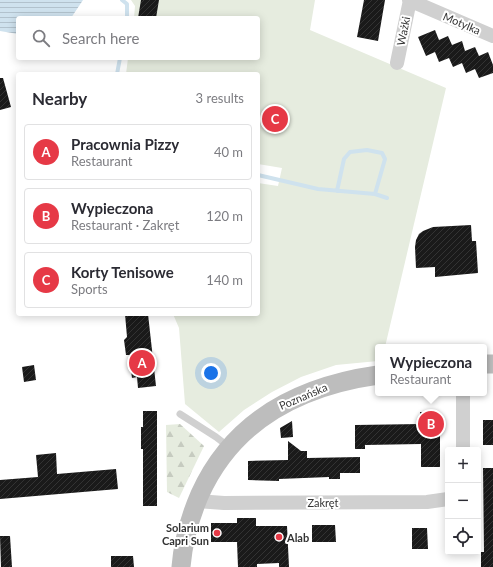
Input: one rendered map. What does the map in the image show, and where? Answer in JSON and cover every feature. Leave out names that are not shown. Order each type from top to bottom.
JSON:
[{"type":"street","name":"Motylka","points":[[410,0],[493,36]]},
{"type":"street","name":"Ważki","points":[[397,63],[410,0]]},
{"type":"street","name":"Poznańska","points":[[181,567],[186,535],[197,501],[213,469],[229,447],[245,430],[258,419],[288,400],[320,388],[348,380],[375,376]]},
{"type":"street","points":[[463,396],[463,447]]},
{"type":"street","name":"Zakręt","points":[[197,501],[224,503],[427,502],[445,499]]},
{"type":"lane","points":[[180,414],[229,447]]},
{"type":"green space","points":[[131,0],[315,0],[310,30],[446,88],[386,344],[375,344],[375,361],[336,365],[301,377],[272,392],[244,410],[219,432],[185,404],[179,328],[174,316],[260,316],[260,183],[278,186],[282,168],[260,164],[260,72],[126,72],[128,60],[260,60],[260,16],[134,16],[135,6]]},
{"type":"green space","points":[[180,424],[204,446],[179,498],[167,492],[166,425]]},
{"type":"water","points":[[0,0],[83,0],[72,16],[16,16],[16,34],[0,31]]},
{"type":"building","points":[[141,0],[159,0],[156,16],[138,16]]},
{"type":"building","points":[[364,0],[385,0],[378,41],[357,37]]},
{"type":"building","points":[[435,30],[439,40],[448,36],[452,45],[462,41],[465,51],[475,47],[479,56],[488,52],[493,65],[493,73],[479,78],[475,69],[466,73],[462,63],[453,67],[449,58],[439,62],[435,52],[426,56],[418,37]]},
{"type":"building","points":[[0,78],[3,78],[11,107],[0,110]]},
{"type":"building","points":[[471,225],[472,241],[476,241],[478,273],[435,277],[435,267],[416,268],[415,247],[419,234],[433,227]]},
{"type":"building","points":[[125,316],[148,316],[156,386],[138,388],[137,377],[132,378],[129,355],[126,355],[124,340],[127,337]]},
{"type":"building","points":[[34,365],[36,380],[24,382],[22,367]]},
{"type":"building","points":[[143,411],[157,411],[157,506],[143,506],[143,449],[141,449],[141,427],[143,427]]},
{"type":"building","points":[[420,412],[440,412],[440,467],[421,467],[421,444],[365,445],[365,449],[355,449],[355,425],[421,424]]},
{"type":"building","points":[[483,420],[493,420],[493,445],[483,445]]},
{"type":"building","points":[[292,421],[293,437],[281,438],[280,428]]},
{"type":"building","points":[[288,441],[301,451],[307,451],[307,458],[360,457],[360,473],[340,473],[340,479],[329,479],[329,477],[279,479],[279,481],[248,480],[248,461],[288,460]]},
{"type":"building","points":[[56,453],[57,474],[116,469],[118,489],[0,499],[0,480],[38,477],[36,455]]},
{"type":"building","points":[[483,468],[493,468],[493,567],[481,567],[481,552],[484,552]]},
{"type":"building","points":[[237,518],[256,518],[256,526],[287,526],[289,567],[279,567],[279,563],[257,564],[257,567],[238,567],[237,542],[211,542],[211,523],[237,523]]},
{"type":"building","points":[[312,525],[335,525],[336,542],[312,542]]},
{"type":"building","points":[[412,528],[427,528],[428,549],[412,549]]},
{"type":"building","points":[[0,536],[10,536],[12,567],[1,567]]},
{"type":"building","points":[[111,556],[133,556],[134,567],[111,567]]},
{"type":"waterway","points":[[122,0],[127,4],[127,16]]},
{"type":"waterway","points":[[117,72],[120,60]]},
{"type":"waterway","points":[[337,191],[344,159],[350,152],[367,150],[382,153],[385,159],[375,194]]},
{"type":"waterway","points":[[260,175],[318,189],[375,194],[387,198]]},
{"type":"place","name":"Korty Tenisowe","points":[[275,119]]},
{"type":"place","name":"Pracownia Pizzy","points":[[142,363]]},
{"type":"place","name":"Wypieczona","points":[[431,424]]},
{"type":"place","name":"Solarium Capri Sun","points":[[217,533]]},
{"type":"place","name":"Alab","points":[[279,537]]}]
